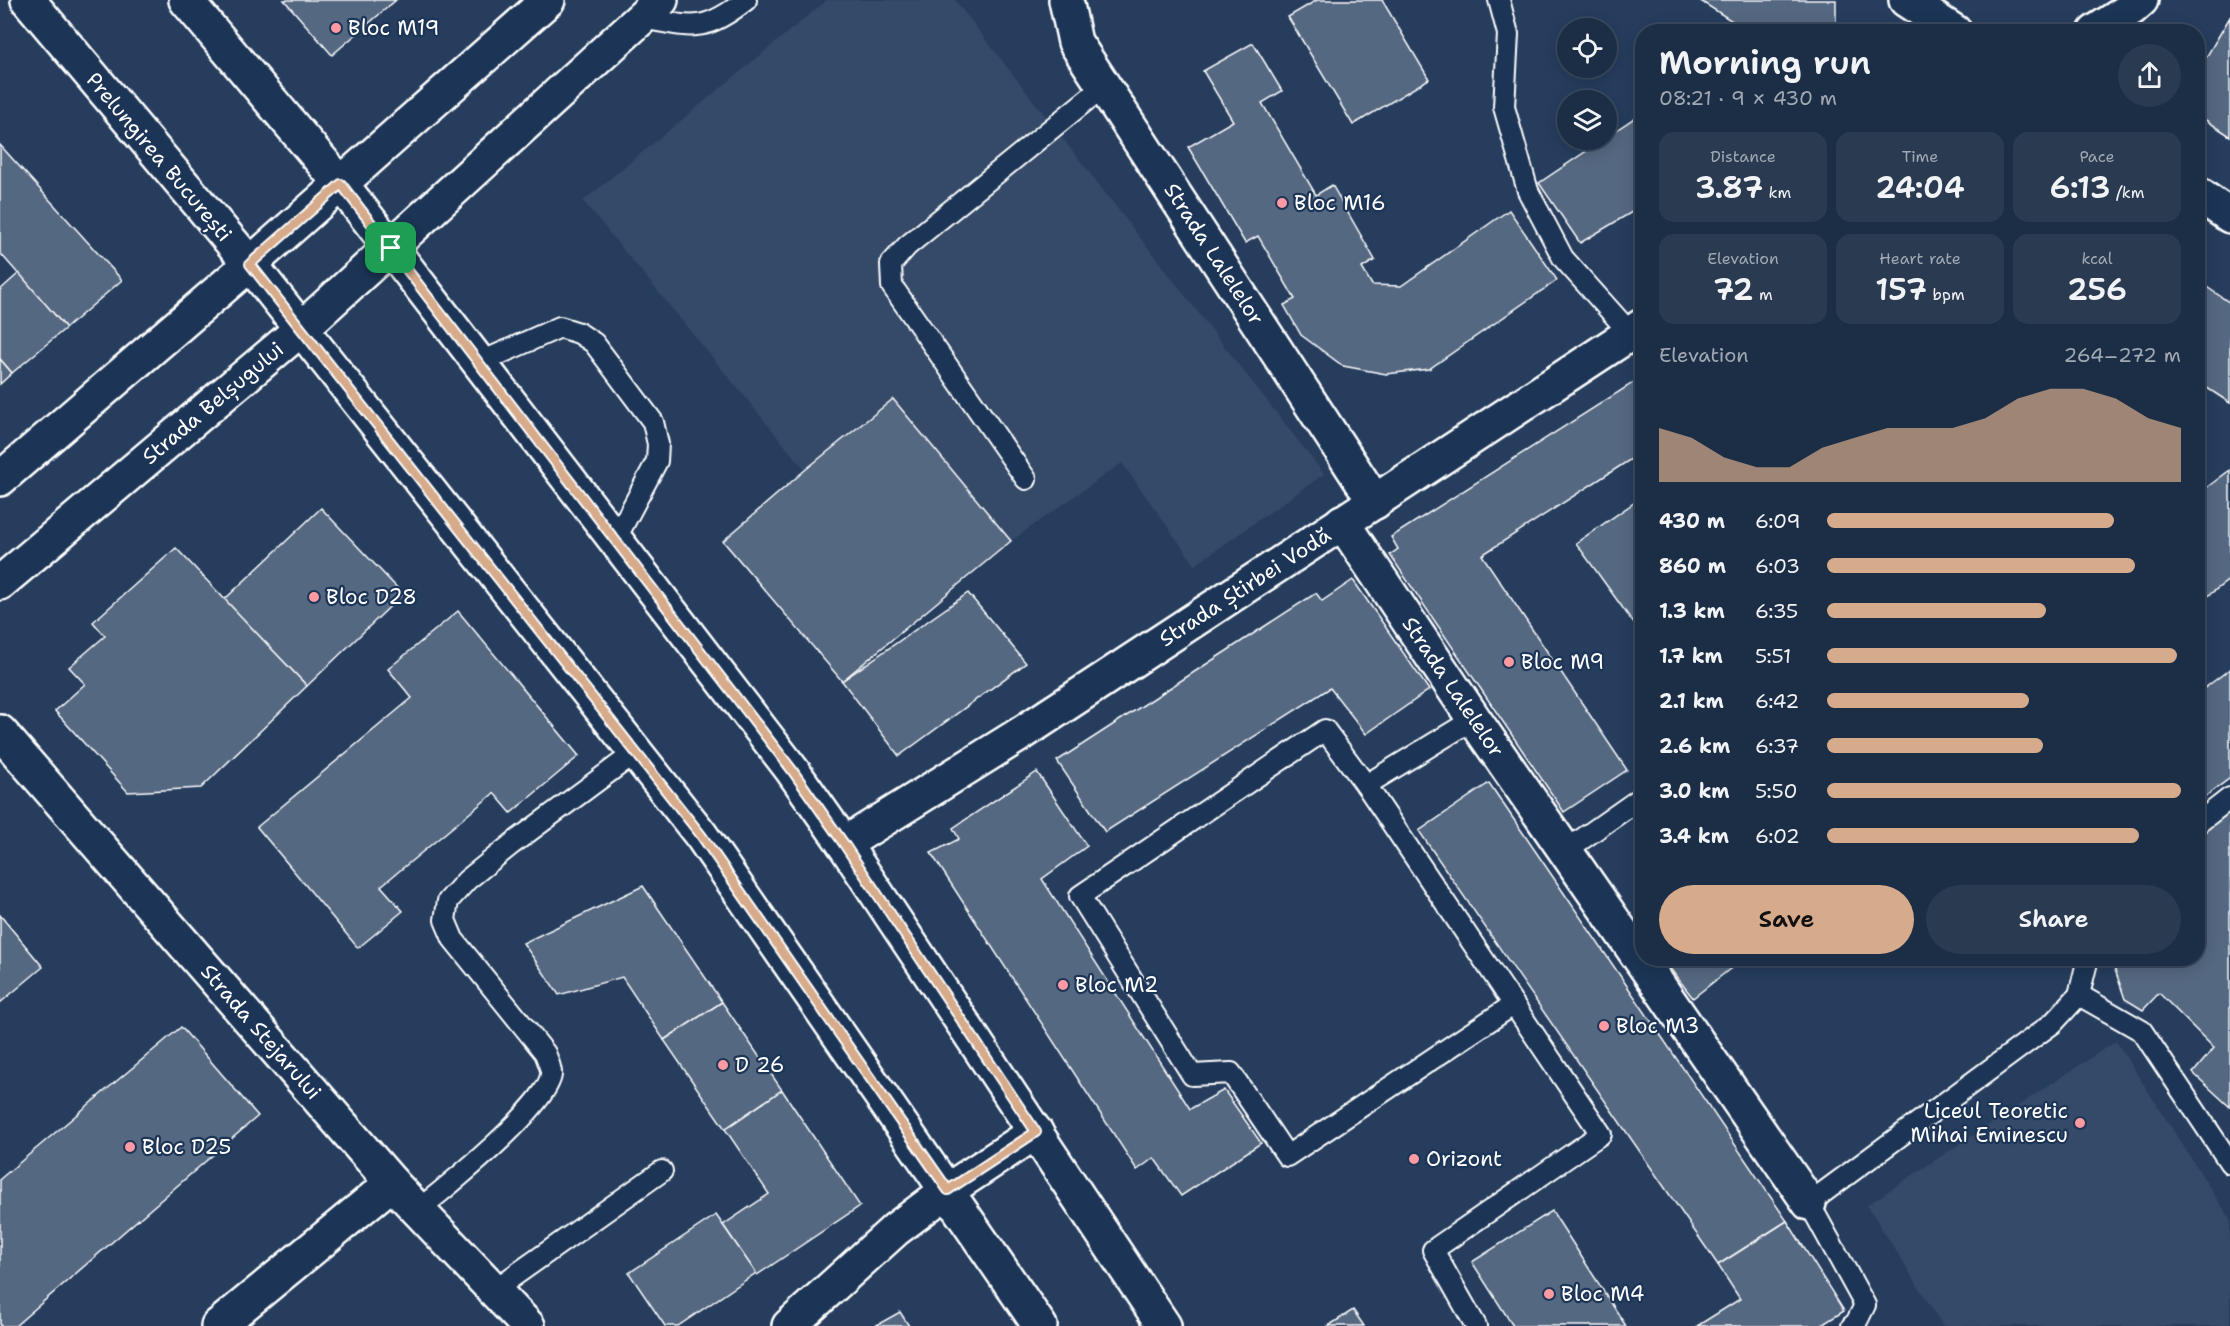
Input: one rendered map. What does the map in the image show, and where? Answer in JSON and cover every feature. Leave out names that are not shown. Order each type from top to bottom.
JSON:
[{"type":"street","name":"Prelungirea București","points":[[28,0],[250,264],[701,835],[1040,1326]]},
{"type":"street","points":[[186,0],[341,184],[792,770],[844,844],[1164,1326]]},
{"type":"street","points":[[0,479],[250,264],[548,0]]},
{"type":"street","name":"Strada Lalelelor","points":[[1066,0],[1076,42],[1376,501]]},
{"type":"street","points":[[1906,0],[1943,24]]},
{"type":"street","points":[[2107,24],[2140,0]]},
{"type":"street","name":"Strada Belșugului","points":[[0,583],[301,329],[652,9]]},
{"type":"street","points":[[2205,199],[2230,216]]},
{"type":"street","name":"Strada Știrbei Vodă","points":[[844,844],[1022,733],[1635,331]]},
{"type":"street","name":"Strada Lalelelor","points":[[1342,522],[1635,953]]},
{"type":"street","name":"Strada Stejarului","points":[[0,732],[392,1183],[528,1326]]},
{"type":"street","name":"Strada Lalelelor","points":[[1644,966],[1809,1203]]},
{"type":"street","points":[[789,1326],[896,1229],[948,1190],[1036,1132]]},
{"type":"street","points":[[218,1326],[392,1183]]},
{"type":"lane","points":[[652,9],[693,27],[711,23],[746,0]]},
{"type":"lane","points":[[1499,0],[1508,34],[1504,108],[1528,191],[1563,258],[1635,328]]},
{"type":"lane","points":[[1026,478],[892,286],[891,264],[907,246],[1104,86]]},
{"type":"lane","points":[[479,363],[560,327],[579,333],[594,343],[653,422],[658,444],[657,461],[615,540]]},
{"type":"lane","points":[[1366,785],[1474,718]]},
{"type":"lane","points":[[1476,1326],[1432,1250],[1601,1134],[1366,785],[1325,730],[1080,896],[1192,1074],[1231,1073],[1287,1156],[1513,1005]]},
{"type":"lane","points":[[418,1210],[450,1185],[528,1113],[545,1091],[552,1073],[545,1053],[453,939],[445,920],[448,901],[467,880],[512,844],[636,752]]},
{"type":"lane","points":[[2205,818],[2230,798]]},
{"type":"lane","points":[[1564,851],[1635,802]]},
{"type":"lane","points":[[1852,1326],[1857,1323],[1864,1305],[1809,1203],[2053,1023],[2079,995],[2086,966]]},
{"type":"lane","points":[[2079,995],[2142,1031],[2230,1163]]},
{"type":"lane","points":[[494,1290],[662,1171]]},
{"type":"shaded area","points":[[827,0],[955,0],[1324,474],[1195,565],[1122,463],[1011,541],[893,399],[805,470],[583,201]]},
{"type":"shaded area","name":"Liceul Teoretic Mihai Eminescu","points":[[2116,1041],[2230,1219],[2230,1326],[1943,1326],[1867,1205]]},
{"type":"building","name":"Bloc M19","points":[[284,0],[396,0],[332,55]]},
{"type":"building","points":[[1317,0],[1382,0],[1429,79],[1353,125],[1288,17]]},
{"type":"building","points":[[1699,0],[1836,0],[1836,24],[1737,24]]},
{"type":"building","points":[[2230,17],[2230,136],[2205,120],[2205,59]]},
{"type":"building","name":"Bloc M16","points":[[1253,43],[1282,91],[1262,103],[1316,195],[1332,185],[1375,260],[1362,268],[1372,285],[1401,286],[1509,210],[1557,280],[1429,369],[1386,374],[1343,366],[1301,335],[1284,305],[1295,299],[1258,236],[1245,243],[1188,147],[1233,121],[1203,71]]},
{"type":"building","points":[[1635,118],[1635,210],[1580,243],[1539,183],[1588,150],[1617,150],[1617,130]]},
{"type":"building","points":[[0,145],[122,280],[66,328],[0,253]]},
{"type":"building","points":[[19,273],[66,328],[12,373],[0,359],[0,290]]},
{"type":"building","points":[[2205,286],[2230,303],[2230,403],[2205,387]]},
{"type":"building","points":[[0,359],[12,373],[0,384]]},
{"type":"building","name":"Bloc M9","points":[[1635,381],[1635,457],[1482,555],[1627,770],[1564,812],[1390,555],[1398,549],[1391,537]]},
{"type":"building","points":[[893,399],[1011,541],[842,681],[723,541],[805,470]]},
{"type":"building","points":[[2230,470],[2230,579],[2205,598],[2205,489]]},
{"type":"building","points":[[1635,502],[1635,625],[1576,543]]},
{"type":"building","name":"Bloc D28","points":[[321,508],[403,594],[307,686],[224,600]]},
{"type":"building","points":[[176,548],[307,686],[201,788],[128,792],[55,711],[85,684],[69,667],[105,636],[93,622]]},
{"type":"building","points":[[1353,580],[1429,690],[1366,734],[1330,688],[1105,832],[1057,761],[1316,593],[1322,601]]},
{"type":"building","points":[[968,593],[1026,663],[899,756],[842,681]]},
{"type":"building","points":[[458,611],[579,756],[511,813],[494,793],[381,886],[403,911],[358,948],[257,827],[412,698],[388,669]]},
{"type":"building","points":[[2230,669],[2230,778],[2205,797],[2205,688]]},
{"type":"building","name":"Bloc M2","points":[[1037,772],[1087,846],[1042,879],[1190,1109],[1224,1090],[1261,1143],[1181,1196],[1154,1158],[1137,1170],[931,853],[959,839],[953,828]]},
{"type":"building","name":"Bloc M3","points":[[1489,783],[1787,1221],[1718,1265],[1419,831]]},
{"type":"building","points":[[2230,810],[2230,1107],[2193,1073],[2214,1048],[2159,993],[2143,1010],[2125,999],[2114,966],[2205,966],[2205,830]]},
{"type":"building","points":[[643,886],[722,1002],[664,1040],[622,977],[559,995],[523,943]]},
{"type":"building","points":[[0,915],[43,967],[0,1003]]},
{"type":"building","points":[[1668,966],[1734,966],[1693,998]]},
{"type":"building","name":"D 26","points":[[722,1002],[782,1090],[725,1129],[664,1040]]},
{"type":"building","name":"Bloc D25","points":[[181,1027],[258,1116],[15,1326],[0,1326],[0,1179]]},
{"type":"building","points":[[782,1090],[860,1206],[757,1275],[723,1225],[769,1194],[725,1129]]},
{"type":"building","name":"Bloc M4","points":[[1552,1211],[1626,1326],[1513,1326],[1472,1262]]},
{"type":"building","points":[[716,1215],[756,1273],[678,1326],[665,1326],[629,1273]]},
{"type":"building","name":"Bloc M4","points":[[1787,1221],[1844,1311],[1820,1326],[1697,1326],[1740,1299],[1718,1265]]},
{"type":"building","points":[[1353,1310],[1364,1326],[1328,1326]]},
{"type":"building","points":[[900,1312],[909,1326],[875,1326]]},
{"type":"place","name":"Bloc M19","points":[[336,28]]},
{"type":"place","name":"Bloc M16","points":[[1282,203]]},
{"type":"place","name":"Bloc D28","points":[[314,597]]},
{"type":"place","name":"Bloc M9","points":[[1509,662]]},
{"type":"place","name":"Bloc M2","points":[[1063,985]]},
{"type":"place","name":"Bloc M3","points":[[1604,1026]]},
{"type":"place","name":"D 26","points":[[723,1065]]},
{"type":"place","name":"Liceul Teoretic Mihai Eminescu","points":[[2080,1123]]},
{"type":"place","name":"Bloc D25","points":[[130,1147]]},
{"type":"place","name":"Orizont","points":[[1414,1159]]},
{"type":"place","name":"Bloc M4","points":[[1549,1294]]},
{"type":"route","points":[[341,184],[391,248],[792,770],[1036,1132],[948,1190],[701,835],[250,264],[341,184]]}]
